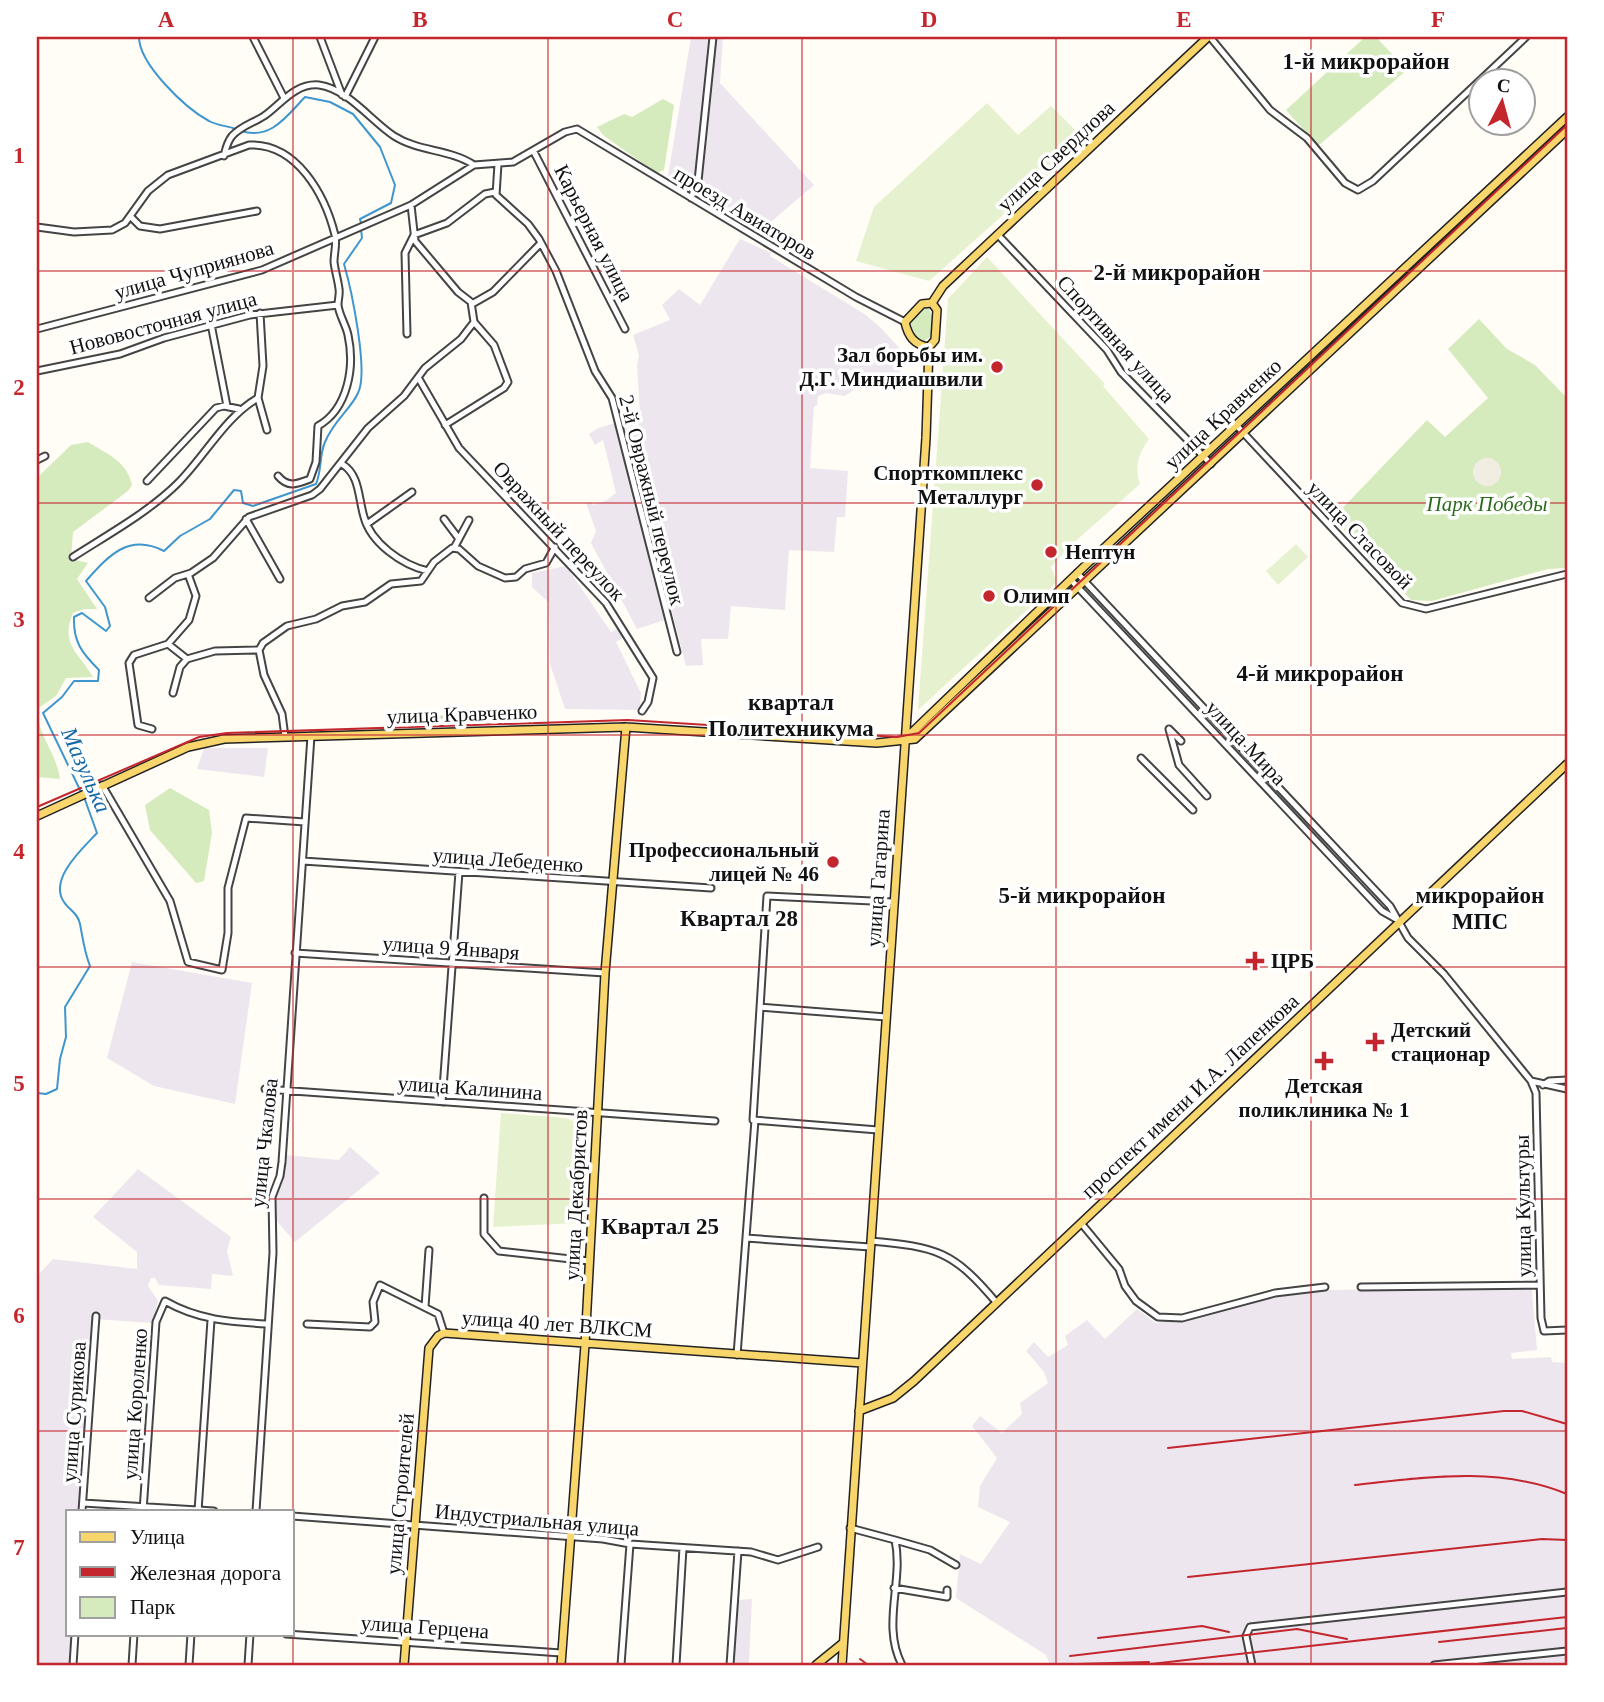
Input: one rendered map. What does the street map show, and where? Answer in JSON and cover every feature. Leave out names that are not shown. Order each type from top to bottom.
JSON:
[{"type":"main road","name":"улица Свердлова","points":[[905,322],[922,304],[932,303],[943,286],[1209,37]]},
{"type":"main road","name":"улица Кравченко","points":[[904,739],[1089,562],[1567,118]]},
{"type":"main road","name":"улица Кравченко","points":[[37,816],[204,742],[311,736],[626,727],[877,743],[915,738],[924,733],[1567,130]]},
{"type":"main road","name":"улица Гагарина","points":[[842,1665],[926,438],[929,347],[936,333],[937,310],[932,303]]},
{"type":"main road","points":[[905,322],[916,343],[929,347]]},
{"type":"main road","name":"улица Декабристов","points":[[561,1665],[585,1345],[605,973],[626,727]]},
{"type":"main road","name":"проспект имени И.А. Лапенкова","points":[[859,1411],[877,1406],[899,1393],[1567,764]]},
{"type":"main road","name":"улица 40 лет ВЛКСМ","points":[[444,1334],[862,1363]]},
{"type":"main road","name":"улица Строителей","points":[[404,1665],[429,1348],[438,1336],[444,1334]]},
{"type":"main road","points":[[816,1665],[843,1643]]},
{"type":"street","points":[[253,37],[284,98]]},
{"type":"street","points":[[320,37],[343,96]]},
{"type":"street","points":[[343,96],[375,37]]},
{"type":"street","points":[[691,198],[698,181],[713,37]]},
{"type":"street","points":[[1209,37],[1270,110],[1307,138],[1345,183],[1358,190],[1373,181],[1526,37]]},
{"type":"street","points":[[224,156],[232,136],[264,116],[284,98],[310,85],[328,88],[343,96],[397,138],[414,146],[463,158],[474,165]]},
{"type":"street","name":"проезд Авиаторов","points":[[534,152],[571,130],[583,131],[892,318],[905,322]]},
{"type":"street","points":[[1550,133],[1557,140]]},
{"type":"street","points":[[37,227],[74,232],[105,232],[119,227],[148,191],[168,175],[255,145],[293,159],[318,193],[336,238],[334,261],[340,291],[338,305],[350,350],[342,403],[338,411],[318,426],[316,462],[310,480],[294,485],[284,483],[278,475]]},
{"type":"street","points":[[445,425],[504,388],[508,382],[494,345],[474,322],[472,304],[458,292],[414,235],[411,205],[474,165],[513,162],[534,152]]},
{"type":"street","name":"Карьерная улица","points":[[534,152],[625,329]]},
{"type":"street","points":[[1527,155],[1534,162]]},
{"type":"street","points":[[407,334],[405,253],[414,235],[447,223],[485,194],[495,192],[498,164]]},
{"type":"street","points":[[1502,177],[1509,185]]},
{"type":"street","name":"2-й Овражный переулок","points":[[495,192],[531,227],[555,268],[595,371],[614,405],[677,652]]},
{"type":"street","points":[[1479,200],[1486,207]]},
{"type":"street","name":"улица Чуприянова","points":[[37,329],[262,270],[411,205]]},
{"type":"street","points":[[130,216],[140,226],[160,229],[257,211]]},
{"type":"street","points":[[1455,221],[1462,229]]},
{"type":"street","name":"Спортивная улица","points":[[998,235],[1107,350],[1121,372],[1211,464]]},
{"type":"street","points":[[472,304],[493,292],[540,244]]},
{"type":"street","name":"Нововосточная улица","points":[[37,371],[120,355],[211,324],[260,313],[338,305]]},
{"type":"street","points":[[260,313],[263,366],[258,398],[268,430]]},
{"type":"street","points":[[149,598],[175,578],[188,574],[220,552],[246,519],[312,495],[342,464],[368,428],[419,379],[425,368],[461,339],[474,322]]},
{"type":"street","points":[[211,324],[227,406]]},
{"type":"street","points":[[1316,351],[1324,359]]},
{"type":"street","name":"Овражный переулок","points":[[419,379],[445,425],[471,462],[555,547],[611,609],[652,674],[648,702],[642,710]]},
{"type":"street","points":[[73,557],[175,486],[230,424],[239,409],[258,398]]},
{"type":"street","points":[[147,481],[216,408],[227,406],[239,409]]},
{"type":"street","name":"улица Стасовой","points":[[1237,426],[1402,603],[1426,609],[1567,574]]},
{"type":"street","points":[[37,460],[45,456]]},
{"type":"street","points":[[342,464],[353,472],[366,524],[377,541],[409,565],[428,572]]},
{"type":"street","points":[[1183,476],[1190,484]]},
{"type":"street","points":[[366,524],[412,492]]},
{"type":"street","points":[[246,519],[280,579]]},
{"type":"street","points":[[444,519],[459,539]]},
{"type":"street","points":[[285,737],[282,714],[264,675],[259,650],[263,643],[287,626],[316,619],[342,606],[365,602],[391,584],[421,581],[436,560],[454,548],[469,520]]},
{"type":"street","points":[[1124,530],[1132,538]]},
{"type":"street","points":[[454,548],[478,566],[509,578],[516,577],[525,569],[546,563],[555,547]]},
{"type":"street","points":[[1089,562],[1096,570]]},
{"type":"street","points":[[152,729],[138,725],[129,663],[134,655],[168,644],[188,620],[196,599],[188,574]]},
{"type":"street","name":"улица Мира","points":[[1074,577],[1247,755],[1402,922],[1408,938],[1444,974],[1531,1081]]},
{"type":"street","name":"улица Мира","points":[[1082,584],[1382,911],[1402,922]]},
{"type":"street","points":[[1056,594],[1064,602]]},
{"type":"street","points":[[1028,621],[1036,628]]},
{"type":"street","points":[[168,644],[187,659]]},
{"type":"street","points":[[173,694],[180,667],[187,659],[215,651],[259,650]]},
{"type":"street","points":[[963,681],[971,689]]},
{"type":"street","points":[[916,725],[924,733]]},
{"type":"street","points":[[1181,741],[1169,729],[1179,765],[1208,796]]},
{"type":"street","name":"улица Чкалова","points":[[256,1510],[273,1253],[272,1197],[280,1177],[311,736]]},
{"type":"street","points":[[1242,761],[1247,755]]},
{"type":"street","points":[[1141,758],[1193,810]]},
{"type":"street","points":[[102,785],[155,872],[170,901],[188,962],[197,966],[222,970],[228,933],[228,888],[246,818],[306,822]]},
{"type":"street","points":[[1313,837],[1319,831]]},
{"type":"street","name":"улица Лебеденко","points":[[303,861],[710,888]]},
{"type":"street","points":[[442,1101],[459,872]]},
{"type":"street","points":[[737,1355],[767,896],[893,902]]},
{"type":"street","name":"улица 9 Января","points":[[295,953],[605,973]]},
{"type":"street","points":[[760,1007],[886,1017]]},
{"type":"street","points":[[1543,1085],[1549,1081],[1567,1080]]},
{"type":"street","points":[[1531,1081],[1567,1089]]},
{"type":"street","name":"улица Культуры","points":[[1531,1081],[1536,1093],[1539,1285],[1544,1331],[1567,1330]]},
{"type":"street","name":"улица Калинина","points":[[265,1089],[715,1121]]},
{"type":"street","points":[[753,1120],[878,1130]]},
{"type":"street","points":[[484,1198],[484,1234],[499,1251],[589,1261]]},
{"type":"street","points":[[1081,1223],[1119,1269],[1125,1286],[1136,1301],[1158,1317],[1182,1318],[1275,1293],[1325,1287]]},
{"type":"street","points":[[746,1238],[917,1246],[950,1257],[972,1273],[996,1302]]},
{"type":"street","points":[[425,1307],[429,1250]]},
{"type":"street","name":"улица 40 лет ВЛКСМ","points":[[307,1324],[370,1327],[375,1322],[374,1293],[380,1285],[441,1317],[444,1334]]},
{"type":"street","points":[[1361,1287],[1539,1285]]},
{"type":"street","name":"улица Короленко","points":[[143,1509],[156,1322],[165,1301],[186,1313],[211,1320]]},
{"type":"street","name":"улица Сурикова","points":[[82,1510],[96,1316]]},
{"type":"street","points":[[198,1510],[211,1320],[267,1324]]},
{"type":"street","points":[[83,1503],[170,1510]]},
{"type":"street","name":"Индустриальная улица","points":[[294,1516],[738,1551],[778,1560],[818,1547]]},
{"type":"street","points":[[850,1528],[930,1550],[957,1565]]},
{"type":"street","points":[[895,1540],[898,1553],[891,1615],[897,1655],[902,1665]]},
{"type":"street","points":[[621,1665],[630,1544]]},
{"type":"street","points":[[676,1665],[683,1548]]},
{"type":"street","points":[[730,1665],[738,1551]]},
{"type":"street","points":[[894,1588],[947,1597],[947,1590]]},
{"type":"street","points":[[1252,1665],[1246,1636],[1251,1627],[1567,1592]]},
{"type":"street","name":"улица Герцена","points":[[294,1635],[561,1653]]},
{"type":"street","points":[[73,1665],[75,1636]]},
{"type":"street","points":[[132,1665],[134,1636]]},
{"type":"street","points":[[189,1665],[191,1636]]},
{"type":"street","points":[[247,1665],[250,1636]]},
{"type":"street","points":[[1434,1665],[1567,1651]]},
{"type":"shaded area","points":[[691,37],[723,37],[720,83],[814,185],[765,227],[761,235],[668,176]]},
{"type":"shaded area","points":[[740,239],[771,253],[770,256],[866,315],[882,329],[901,350],[899,386],[875,384],[871,378],[845,396],[826,393],[818,396],[817,406],[814,406],[810,468],[848,471],[845,517],[837,517],[834,552],[789,550],[785,610],[731,606],[728,639],[701,639],[703,665],[686,666],[622,416],[640,412],[637,365],[639,355],[633,335],[670,320],[662,305],[679,289],[700,305]]},
{"type":"shaded area","points":[[616,423],[665,620],[637,629],[591,543],[596,531],[586,503],[591,502],[593,505],[616,493],[603,440],[595,445],[589,434],[598,428]]},
{"type":"shaded area","points":[[1487,458],[1497,462],[1501,472],[1497,482],[1487,486],[1477,482],[1473,472],[1477,462]]},
{"type":"shaded area","points":[[566,566],[611,632],[621,627],[625,636],[616,642],[641,693],[640,710],[565,709],[550,664],[549,603],[532,587],[532,573]]},
{"type":"shaded area","points":[[204,748],[268,748],[264,777],[197,769]]},
{"type":"shaded area","points":[[132,962],[252,983],[235,1104],[154,1086],[107,1058]]},
{"type":"shaded area","points":[[350,1147],[380,1173],[295,1242],[274,1218],[276,1192],[282,1181],[286,1155],[339,1160]]},
{"type":"shaded area","points":[[138,1169],[231,1237],[227,1251],[233,1276],[212,1274],[211,1289],[159,1285],[155,1278],[151,1278],[148,1286],[158,1301],[153,1323],[95,1319],[80,1510],[66,1510],[66,1636],[72,1636],[70,1665],[37,1665],[37,1276],[53,1259],[137,1269],[137,1252],[93,1217]]},
{"type":"shaded area","points":[[1531,1281],[1537,1350],[1511,1353],[1512,1359],[1551,1357],[1552,1362],[1567,1363],[1567,1665],[1050,1665],[1046,1655],[956,1598],[960,1554],[981,1564],[1010,1522],[978,1507],[980,1486],[997,1458],[972,1426],[980,1416],[1002,1433],[1022,1414],[1020,1403],[1048,1383],[1044,1372],[1026,1351],[1034,1342],[1048,1357],[1068,1345],[1065,1336],[1087,1320],[1105,1339],[1137,1309],[1156,1323],[1209,1315],[1274,1297],[1324,1290],[1416,1289]]},
{"type":"shaded area","points":[[752,1599],[749,1663],[785,1665],[733,1665],[738,1600]]},
{"type":"green space","points":[[1365,37],[1376,37],[1407,70],[1318,146],[1286,110]]},
{"type":"green space","points":[[663,99],[674,105],[664,170],[657,173],[604,136],[597,127],[624,114],[632,117]]},
{"type":"green space","points":[[987,103],[1018,135],[1051,106],[1086,141],[929,281],[856,261],[874,207]]},
{"type":"green space","name":"Спорткомплекс Металлург","points":[[987,257],[1105,384],[1103,386],[1149,439],[1138,460],[1140,484],[1069,547],[1051,567],[1057,582],[918,710],[948,299]]},
{"type":"green space","points":[[921,307],[929,309],[933,318],[930,337],[924,341],[917,340],[908,322]]},
{"type":"green space","name":"Парк Победы","points":[[1479,319],[1507,349],[1535,365],[1567,398],[1567,568],[1548,569],[1432,601],[1411,600],[1333,518],[1427,420],[1445,437],[1488,398],[1448,349]]},
{"type":"green space","points":[[88,442],[121,464],[132,485],[128,491],[73,532],[71,559],[88,563],[77,579],[97,609],[84,609],[73,613],[69,633],[73,647],[93,677],[66,678],[56,696],[37,709],[37,478],[71,445]]},
{"type":"green space","points":[[1296,544],[1308,557],[1278,585],[1266,571]]},
{"type":"green space","points":[[37,709],[41,729],[60,779],[37,777]]},
{"type":"green space","points":[[494,712],[493,719],[409,722],[402,718]]},
{"type":"green space","points":[[170,788],[209,810],[212,833],[204,881],[196,883],[150,830],[145,805]]},
{"type":"green space","points":[[501,1113],[566,1118],[576,1122],[574,1155],[583,1162],[579,1223],[493,1227]]},
{"type":"waterway","name":"Мазулька","points":[[139,37],[147,60],[176,96],[209,121],[236,129]]},
{"type":"waterway","name":"Мазулька","points":[[241,131],[261,132],[277,125],[305,97],[330,102],[353,114],[380,147],[395,185],[391,203],[360,219],[361,223]]},
{"type":"waterway","name":"Мазулька","points":[[81,792],[43,713],[62,697],[74,681],[98,681],[99,670],[83,652],[77,640],[74,617],[82,613],[106,631],[110,626],[105,607],[86,581],[112,555],[130,546],[140,544],[164,551],[180,536],[210,519],[234,490],[241,491],[243,503],[253,506],[316,484],[325,442],[355,399],[361,382],[358,330],[344,264],[362,238],[361,229]]},
{"type":"waterway","name":"Мазулька","points":[[37,1093],[46,1094],[57,1089],[60,1059],[66,1037],[65,1007],[90,966],[79,920],[60,893],[60,884],[69,864],[97,833],[84,797]]},
{"type":"tram line","points":[[37,807],[199,737],[227,733],[628,720],[897,737],[919,733],[1567,125]]},
{"type":"railway","points":[[1168,1448],[1504,1411],[1522,1411],[1567,1424]]},
{"type":"railway","points":[[1355,1485],[1436,1477],[1489,1477],[1541,1485],[1567,1494]]},
{"type":"railway","points":[[1188,1577],[1542,1539],[1567,1540]]},
{"type":"railway","points":[[1142,1665],[1567,1617]]},
{"type":"railway","points":[[1098,1638],[1202,1626],[1229,1632]]},
{"type":"railway","points":[[1439,1642],[1567,1628]]},
{"type":"railway","points":[[1070,1656],[1297,1629],[1347,1639]]},
{"type":"railway","points":[[860,1659],[868,1665]]},
{"type":"railway","points":[[1076,1664],[1149,1662]]},
{"type":"place","name":"Зал борьбы им. Д.Г. Миндиашвили","points":[[997,367]]},
{"type":"place","name":"Спорткомплекс Металлург","points":[[1037,485]]},
{"type":"place","name":"Нептун","points":[[1051,552]]},
{"type":"place","name":"Олимп","points":[[989,596]]},
{"type":"place","name":"Профессиональный лицей № 46","points":[[833,862]]},
{"type":"place","name":"ЦРБ","points":[[1255,961]]},
{"type":"place","name":"Детский стационар","points":[[1375,1042]]},
{"type":"place","name":"Детская поликлиника № 1","points":[[1324,1061]]},
{"type":"district","name":"1-й микрорайон","points":[[1366,61]]},
{"type":"district","name":"2-й микрорайон","points":[[1177,272]]},
{"type":"district","name":"4-й микрорайон","points":[[1320,673]]},
{"type":"district","name":"квартал Политехникума","points":[[791,715]]},
{"type":"district","name":"5-й микрорайон","points":[[1082,895]]},
{"type":"district","name":"микрорайон МПС","points":[[1480,908]]},
{"type":"district","name":"Квартал 28","points":[[739,918]]},
{"type":"district","name":"Квартал 25","points":[[660,1226]]}]
